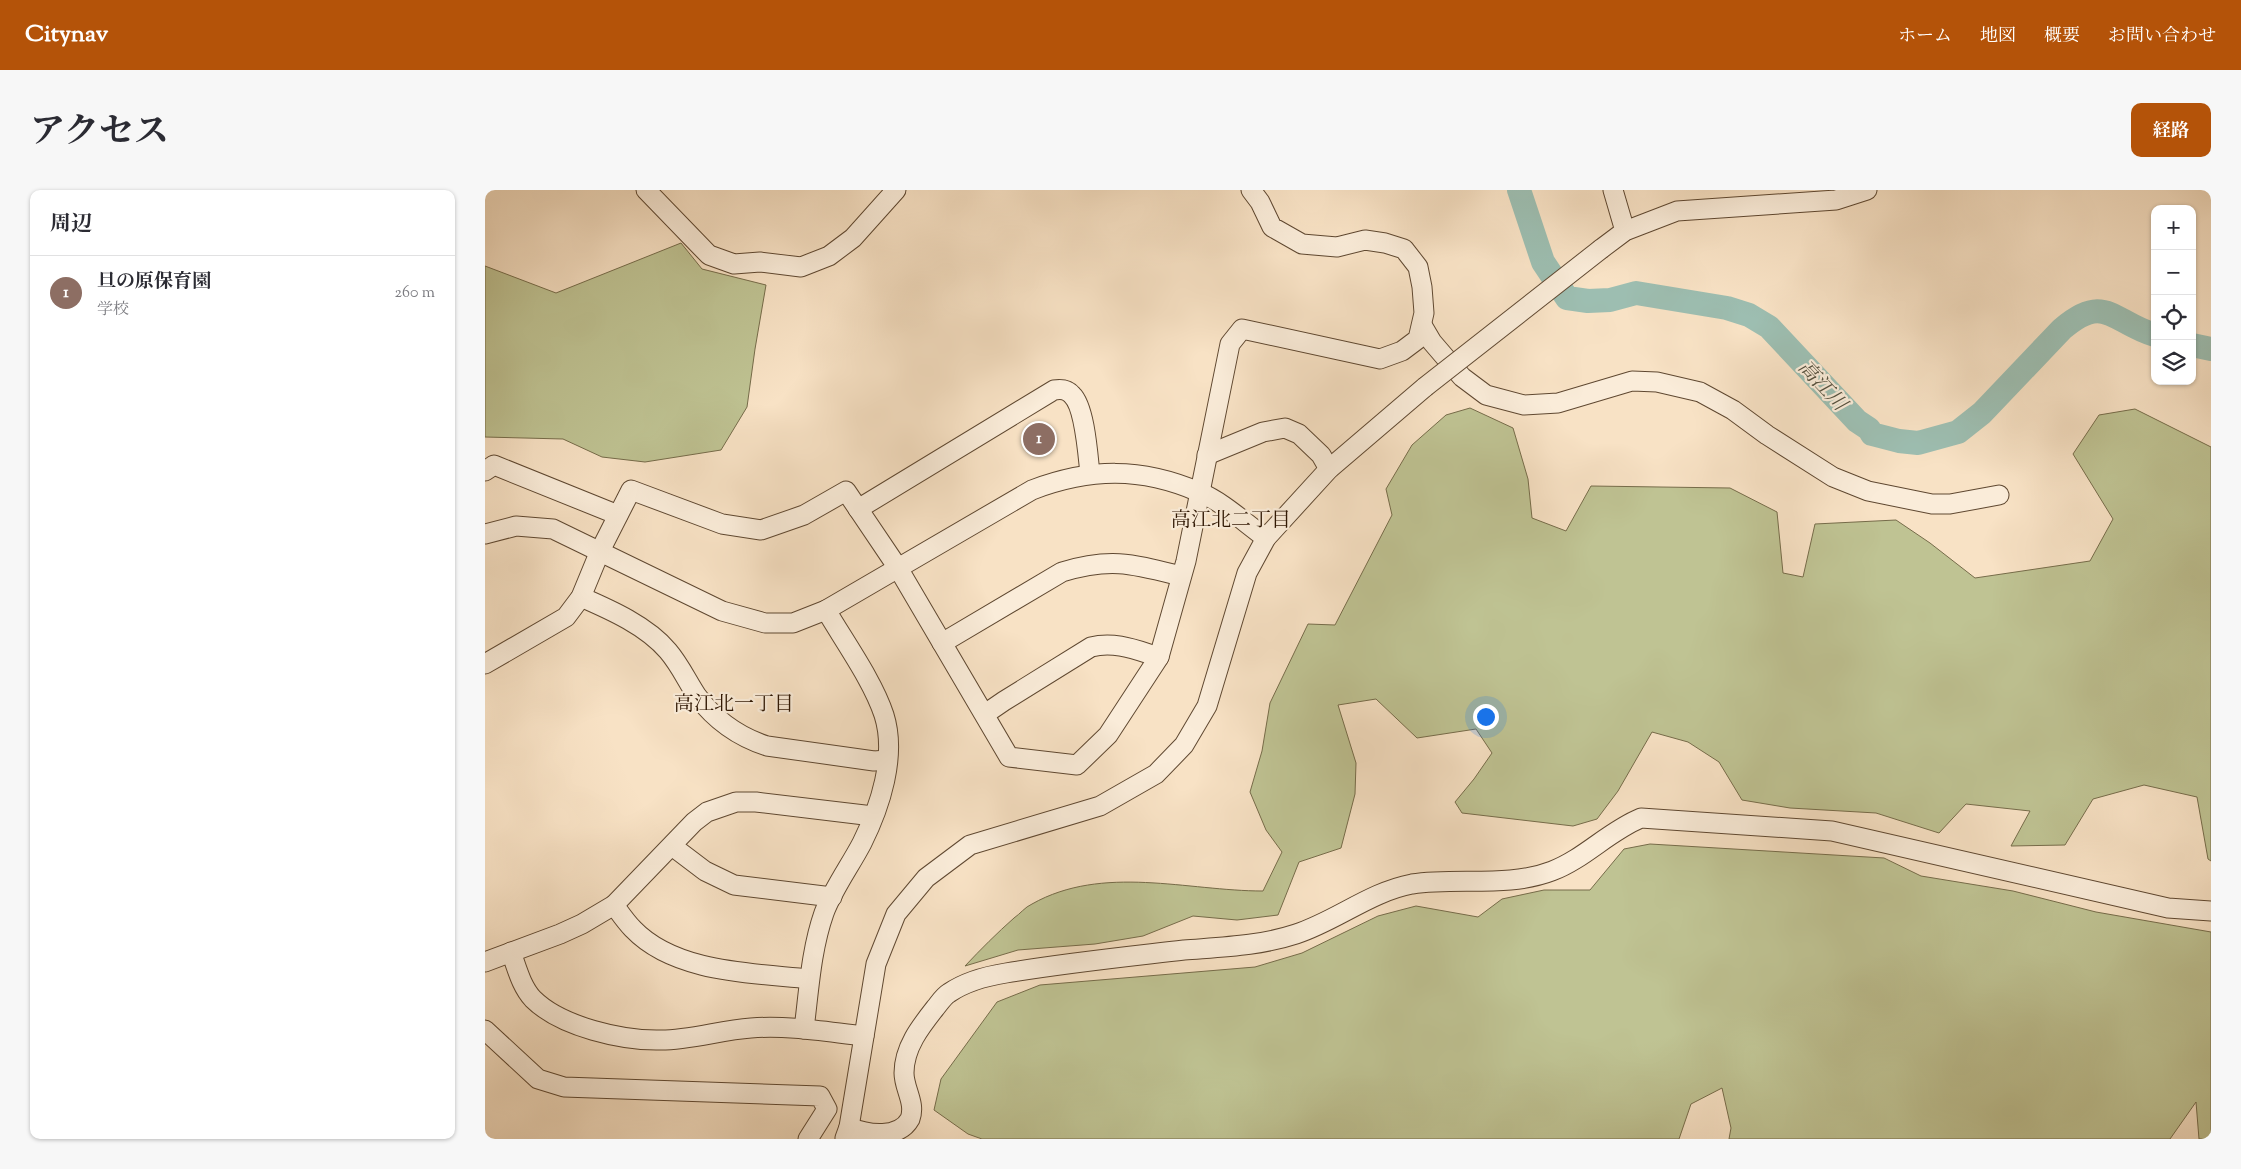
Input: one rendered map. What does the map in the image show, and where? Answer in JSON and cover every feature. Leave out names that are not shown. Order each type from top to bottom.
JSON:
[{"type":"street","points":[[646,190],[709,255],[734,264],[760,262],[801,267],[829,256],[853,238],[896,190]]},
{"type":"street","points":[[485,664],[566,616],[581,597],[600,552],[631,490],[722,524],[761,530],[804,516],[846,491],[898,568],[1009,757],[1077,765],[1108,735],[1159,657],[1186,561],[1231,344],[1242,329],[1380,359],[1402,350],[1418,339],[1422,326],[1422,287],[1418,267],[1404,249],[1385,243],[1365,240],[1337,247],[1302,244],[1272,227],[1260,202],[1251,190]]},
{"type":"street","points":[[1613,190],[1625,231]]},
{"type":"street","points":[[1867,190],[1836,200],[1677,211],[1625,231],[1425,387],[1329,469],[1266,538],[1247,573],[1207,706],[1184,745],[1156,774],[1100,806],[970,845],[926,878],[896,914],[876,964],[847,1133],[883,1137],[897,1134],[905,1127],[910,1119],[913,1107],[904,1074],[906,1056],[913,1038],[947,993],[986,976],[1068,962],[1256,943],[1296,934],[1387,890],[1414,884],[1470,880],[1517,880],[1553,871],[1623,825],[1641,818],[1832,831],[2168,908],[2211,911]]},
{"type":"street","points":[[1422,326],[1432,342],[1462,377],[1486,395],[1523,405],[1549,404],[1632,381],[1657,382],[1700,392],[1733,410],[1767,435],[1833,477],[1868,491],[1932,504],[1949,504],[1999,496]]},
{"type":"street","points":[[858,509],[1054,390],[1064,389],[1073,395],[1078,404],[1085,431],[1090,474]]},
{"type":"street","points":[[1207,455],[1263,432],[1285,428],[1299,434],[1321,455],[1329,469]]},
{"type":"street","points":[[485,471],[494,465],[618,516]]},
{"type":"street","points":[[485,534],[516,526],[553,529],[722,611],[765,623],[793,623],[826,610],[1032,490],[1056,481],[1090,474],[1122,472],[1152,477],[1200,492],[1266,538]]},
{"type":"street","points":[[942,643],[1062,572],[1082,566],[1102,562],[1124,562],[1181,576]]},
{"type":"street","points":[[581,597],[652,635],[668,650],[697,695],[714,717],[755,742],[767,746],[874,761],[887,760]]},
{"type":"street","points":[[804,1029],[809,979],[824,912],[863,842],[884,784],[887,760],[888,739],[885,716],[877,698],[826,610]]},
{"type":"street","points":[[985,714],[1004,700],[1091,647],[1103,644],[1118,645],[1159,657]]},
{"type":"street","points":[[485,962],[543,942],[575,928],[614,905],[694,822],[707,812],[736,802],[756,802],[873,816]]},
{"type":"street","points":[[672,846],[705,871],[734,885],[832,897]]},
{"type":"street","points":[[614,905],[633,930],[669,954],[712,967],[809,979]]},
{"type":"street","points":[[511,952],[524,986],[533,999],[563,1019],[608,1034],[660,1040],[749,1028],[804,1029],[865,1036]]},
{"type":"street","points":[[485,1030],[538,1079],[564,1087],[820,1096],[827,1109],[808,1139]]},
{"type":"green space","points":[[681,243],[702,269],[766,285],[747,407],[721,450],[645,462],[602,457],[563,439],[485,437],[485,266],[556,293]]},
{"type":"green space","points":[[1470,408],[1513,428],[1528,479],[1532,518],[1566,531],[1591,486],[1730,488],[1777,512],[1783,573],[1803,577],[1815,524],[1896,520],[1930,543],[1975,578],[2090,561],[2113,519],[2073,454],[2099,415],[2135,409],[2211,447],[2211,861],[2208,859],[2197,797],[2144,785],[2093,799],[2065,845],[2011,846],[2030,811],[1966,804],[1939,833],[1876,813],[1790,808],[1742,800],[1719,762],[1688,742],[1652,732],[1618,791],[1597,819],[1573,826],[1462,813],[1455,802],[1492,753],[1476,729],[1417,738],[1376,699],[1338,705],[1356,763],[1355,794],[1341,848],[1299,862],[1278,915],[1237,920],[1193,916],[1143,936],[1095,944],[1018,950],[965,966],[995,935],[1027,907],[1059,892],[1087,885],[1116,882],[1146,882],[1263,891],[1282,852],[1266,830],[1250,792],[1262,751],[1270,703],[1308,624],[1335,625],[1392,515],[1386,489],[1412,445],[1446,415]]},
{"type":"green space","points":[[1650,844],[1884,858],[1921,876],[2013,891],[2096,912],[2211,932],[2211,1139],[2199,1139],[2196,1102],[2170,1139],[1729,1139],[1731,1128],[1722,1088],[1691,1104],[1679,1139],[982,1139],[968,1134],[934,1110],[941,1079],[997,1002],[1040,985],[1255,967],[1302,953],[1378,916],[1416,906],[1478,917],[1502,899],[1544,890],[1590,890],[1624,849]]},
{"type":"waterway","name":"高江川","points":[[1519,190],[1543,262],[1567,298],[1588,301],[1610,300],[1636,293],[1727,308],[1749,315],[1769,327],[1857,421],[1869,429],[1872,434],[1899,441],[1918,443],[1958,432],[1982,413],[2062,329],[2089,312],[2109,313],[2151,333]]},
{"type":"waterway","name":"高江川","points":[[2196,346],[2211,349]]},
{"type":"place","name":"旦の原保育園","points":[[1039,439]]},
{"type":"district","name":"高江北二丁目","points":[[1231,519]]},
{"type":"district","name":"高江北一丁目","points":[[734,703]]}]
